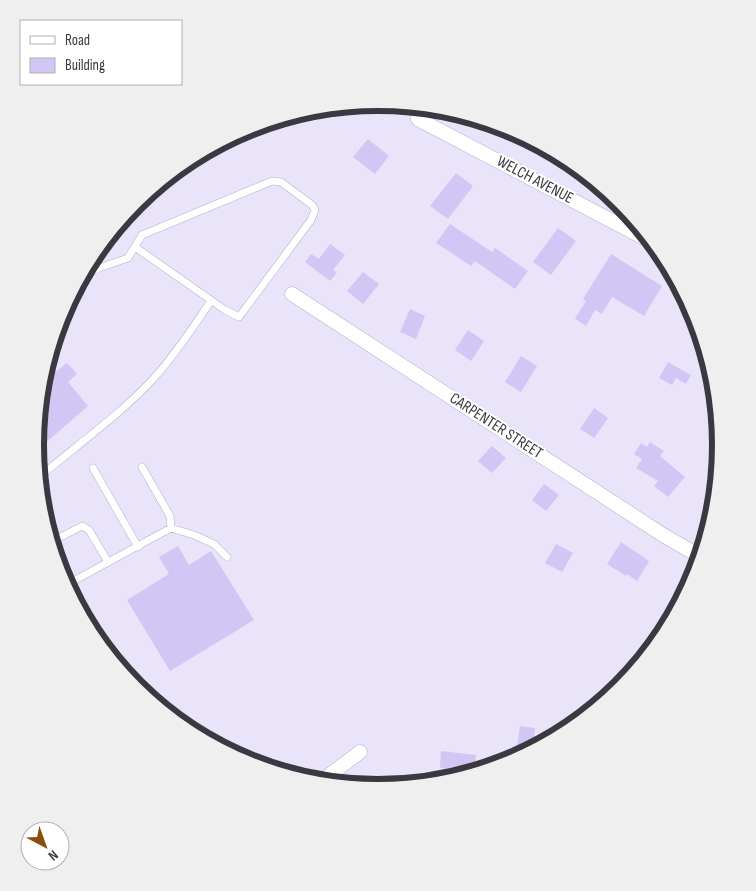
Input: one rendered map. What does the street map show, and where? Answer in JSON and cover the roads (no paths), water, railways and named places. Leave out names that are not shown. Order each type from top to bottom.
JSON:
[{"type":"street","name":"WELCH AVENUE","points":[[418,120],[636,234]]},
{"type":"street","name":"CARPENTER STREET","points":[[292,294],[663,535],[695,553]]},
{"type":"street","points":[[329,776],[360,752]]},
{"type":"lane","points":[[93,271],[128,258],[142,235],[272,181],[282,182],[312,205],[315,210],[311,220],[239,317],[211,301],[135,247]]},
{"type":"lane","points":[[45,472],[134,398],[155,377],[182,344],[211,301]]},
{"type":"lane","points":[[142,467],[170,516],[172,528]]},
{"type":"lane","points":[[92,468],[138,546]]},
{"type":"lane","points":[[57,539],[82,526],[89,530],[108,562]]},
{"type":"lane","points":[[73,581],[172,528],[214,544],[227,556]]}]
